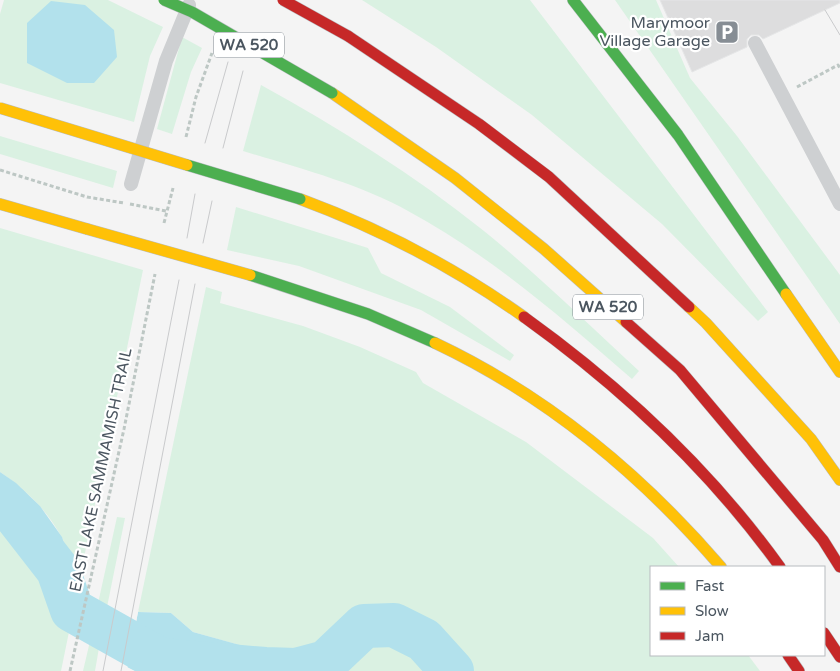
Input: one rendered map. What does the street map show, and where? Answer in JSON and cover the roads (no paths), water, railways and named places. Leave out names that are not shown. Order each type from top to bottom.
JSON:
[{"type":"highway","name":"WA 520","points":[[164,0],[192,12],[332,93],[455,178],[544,249],[680,370],[823,540],[840,567]]},
{"type":"highway","name":"WA 520","points":[[283,0],[348,36],[479,124],[549,177],[706,323],[811,439],[840,480]]},
{"type":"highway","points":[[573,0],[678,135],[840,372]]},
{"type":"highway","points":[[0,108],[300,199],[364,221],[400,238],[519,312],[617,390],[704,475],[779,566]]},
{"type":"highway","points":[[0,204],[250,275],[345,305],[408,330],[532,397],[607,451],[697,538],[720,566]]},
{"type":"highway","points":[[825,634],[840,657]]},
{"type":"highway","points":[[789,656],[799,671]]},
{"type":"lane","points":[[131,184],[166,61],[191,0]]},
{"type":"lane","points":[[755,43],[840,204]]},
{"type":"water","points":[[51,1],[85,5],[114,30],[117,57],[94,83],[67,83],[27,63],[27,23]]},
{"type":"water","points":[[0,472],[16,483],[40,506],[62,537],[78,587],[70,627],[28,543],[0,523]]},
{"type":"water","points":[[138,612],[171,613],[193,632],[286,658],[291,671],[135,671],[127,667]]},
{"type":"waterway","points":[[0,507],[9,507],[58,570],[72,610],[161,660],[296,670],[326,662],[364,626],[394,625],[424,640],[452,671]]},
{"type":"tram line","points":[[825,10],[840,35]]},
{"type":"tram line","points":[[205,143],[228,62]]},
{"type":"tram line","points":[[223,148],[243,71]]},
{"type":"tram line","points":[[187,238],[195,194]]},
{"type":"tram line","points":[[203,243],[212,201]]},
{"type":"tram line","points":[[103,671],[179,280]]},
{"type":"tram line","points":[[121,671],[195,284]]},
{"type":"place","name":"Marymoor Village Garage","points":[[727,32]]}]
